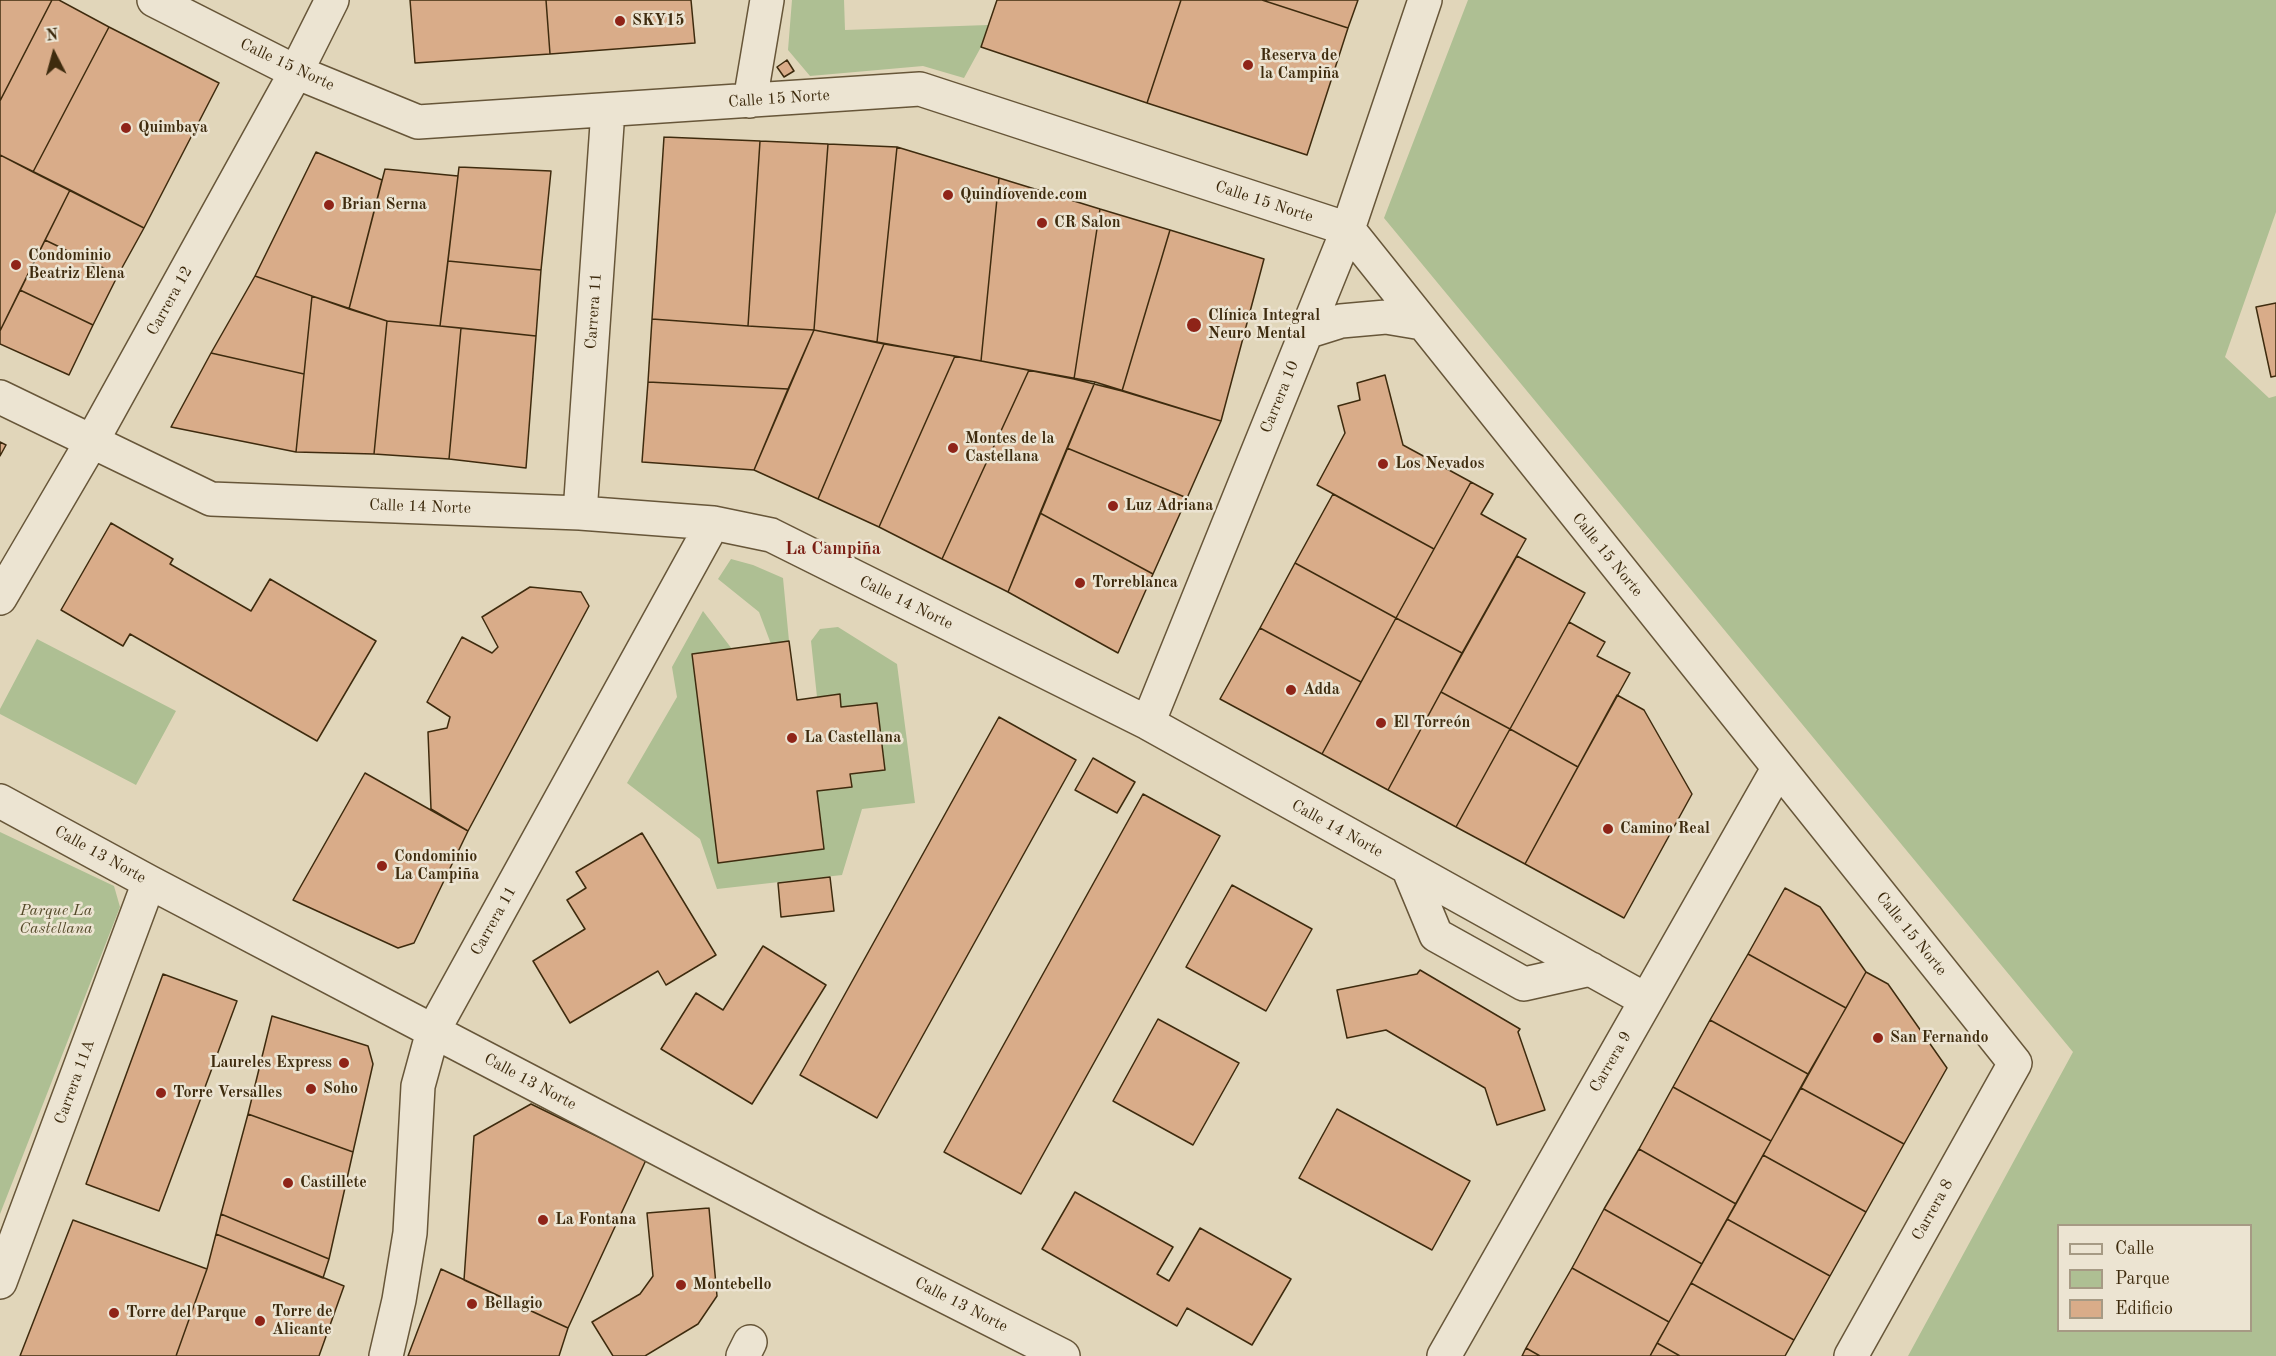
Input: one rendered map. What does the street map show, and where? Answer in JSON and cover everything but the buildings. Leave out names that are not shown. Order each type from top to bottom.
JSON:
[{"type":"street","name":"Calle 15 Norte","points":[[154,0],[296,72],[418,122],[920,90],[1348,229],[2015,1064]]},
{"type":"street","name":"Carrera 12","points":[[0,598],[92,441],[296,72],[332,0]]},
{"type":"street","points":[[750,101],[767,0]]},
{"type":"street","name":"Carrera 10","points":[[1148,723],[1348,229],[1425,0]]},
{"type":"street","name":"Carrera 11","points":[[580,513],[608,110]]},
{"type":"street","points":[[1306,332],[1341,321],[1386,317],[1422,323]]},
{"type":"street","name":"Calle 14 Norte","points":[[0,397],[211,499],[580,513],[713,523],[771,535],[1148,723],[1646,1000]]},
{"type":"street","name":"Carrera 11","points":[[386,1356],[399,1300],[410,1233],[418,1086],[433,1031],[713,523]]},
{"type":"street","name":"Carrera 9","points":[[1444,1356],[1778,769]]},
{"type":"street","name":"Calle 13 Norte","points":[[0,801],[149,882],[812,1229],[1063,1356]]},
{"type":"street","points":[[1409,870],[1436,935],[1524,984],[1591,969]]},
{"type":"street","name":"Carrera 11A","points":[[0,1282],[149,882]]},
{"type":"street","name":"Carrera 8","points":[[1851,1356],[2015,1064]]},
{"type":"green space","points":[[792,0],[844,0],[845,30],[988,25],[981,47],[964,78],[923,66],[810,76],[788,50]]},
{"type":"green space","points":[[1468,0],[2276,0],[2276,212],[2225,357],[2269,398],[2276,396],[2276,1356],[1908,1356],[2073,1052],[1384,218]]},
{"type":"green space","points":[[731,559],[753,565],[783,578],[789,641],[771,644],[759,612],[718,579]]},
{"type":"green space","points":[[703,611],[732,649],[692,655],[719,863],[824,849],[817,791],[852,786],[850,774],[885,769],[877,703],[841,707],[840,694],[817,697],[811,641],[820,629],[838,627],[897,664],[915,803],[862,809],[842,875],[717,889],[700,839],[627,783],[677,697],[672,667]]},
{"type":"green space","points":[[37,639],[176,711],[136,785],[0,714],[0,709]]},
{"type":"green space","name":"Parque La Castellana","points":[[0,832],[114,886],[120,907],[0,1214]]},
{"type":"place","name":"SKY15","points":[[620,21]]},
{"type":"place","name":"Reserva de la Campiña","points":[[1248,65]]},
{"type":"place","name":"Quimbaya","points":[[126,128]]},
{"type":"place","name":"Quindíovende.com","points":[[948,195]]},
{"type":"place","name":"Brian Serna","points":[[329,205]]},
{"type":"place","name":"CR Salon","points":[[1042,223]]},
{"type":"place","name":"Condominio Beatriz Elena","points":[[16,265]]},
{"type":"place","name":"Clínica Integral Neuro Mental","points":[[1194,325]]},
{"type":"place","name":"Montes de la Castellana","points":[[953,448]]},
{"type":"place","name":"Los Nevados","points":[[1383,464]]},
{"type":"place","name":"Luz Adriana","points":[[1113,506]]},
{"type":"place","name":"Torreblanca","points":[[1080,583]]},
{"type":"place","name":"Adda","points":[[1291,690]]},
{"type":"place","name":"El Torreón","points":[[1381,723]]},
{"type":"place","name":"La Castellana","points":[[792,738]]},
{"type":"place","name":"Camino Real","points":[[1608,829]]},
{"type":"place","name":"Condominio La Campiña","points":[[382,866]]},
{"type":"place","name":"San Fernando","points":[[1878,1038]]},
{"type":"place","name":"Laureles Express","points":[[344,1063]]},
{"type":"place","name":"Soho","points":[[311,1089]]},
{"type":"place","name":"Torre Versalles","points":[[161,1093]]},
{"type":"place","name":"Castillete","points":[[288,1183]]},
{"type":"place","name":"La Fontana","points":[[543,1220]]},
{"type":"place","name":"Montebello","points":[[681,1285]]},
{"type":"place","name":"Bellagio","points":[[472,1304]]},
{"type":"place","name":"Torre del Parque","points":[[114,1313]]},
{"type":"place","name":"Torre de Alicante","points":[[260,1321]]},
{"type":"district","name":"La Campiña","points":[[833,549]]}]
